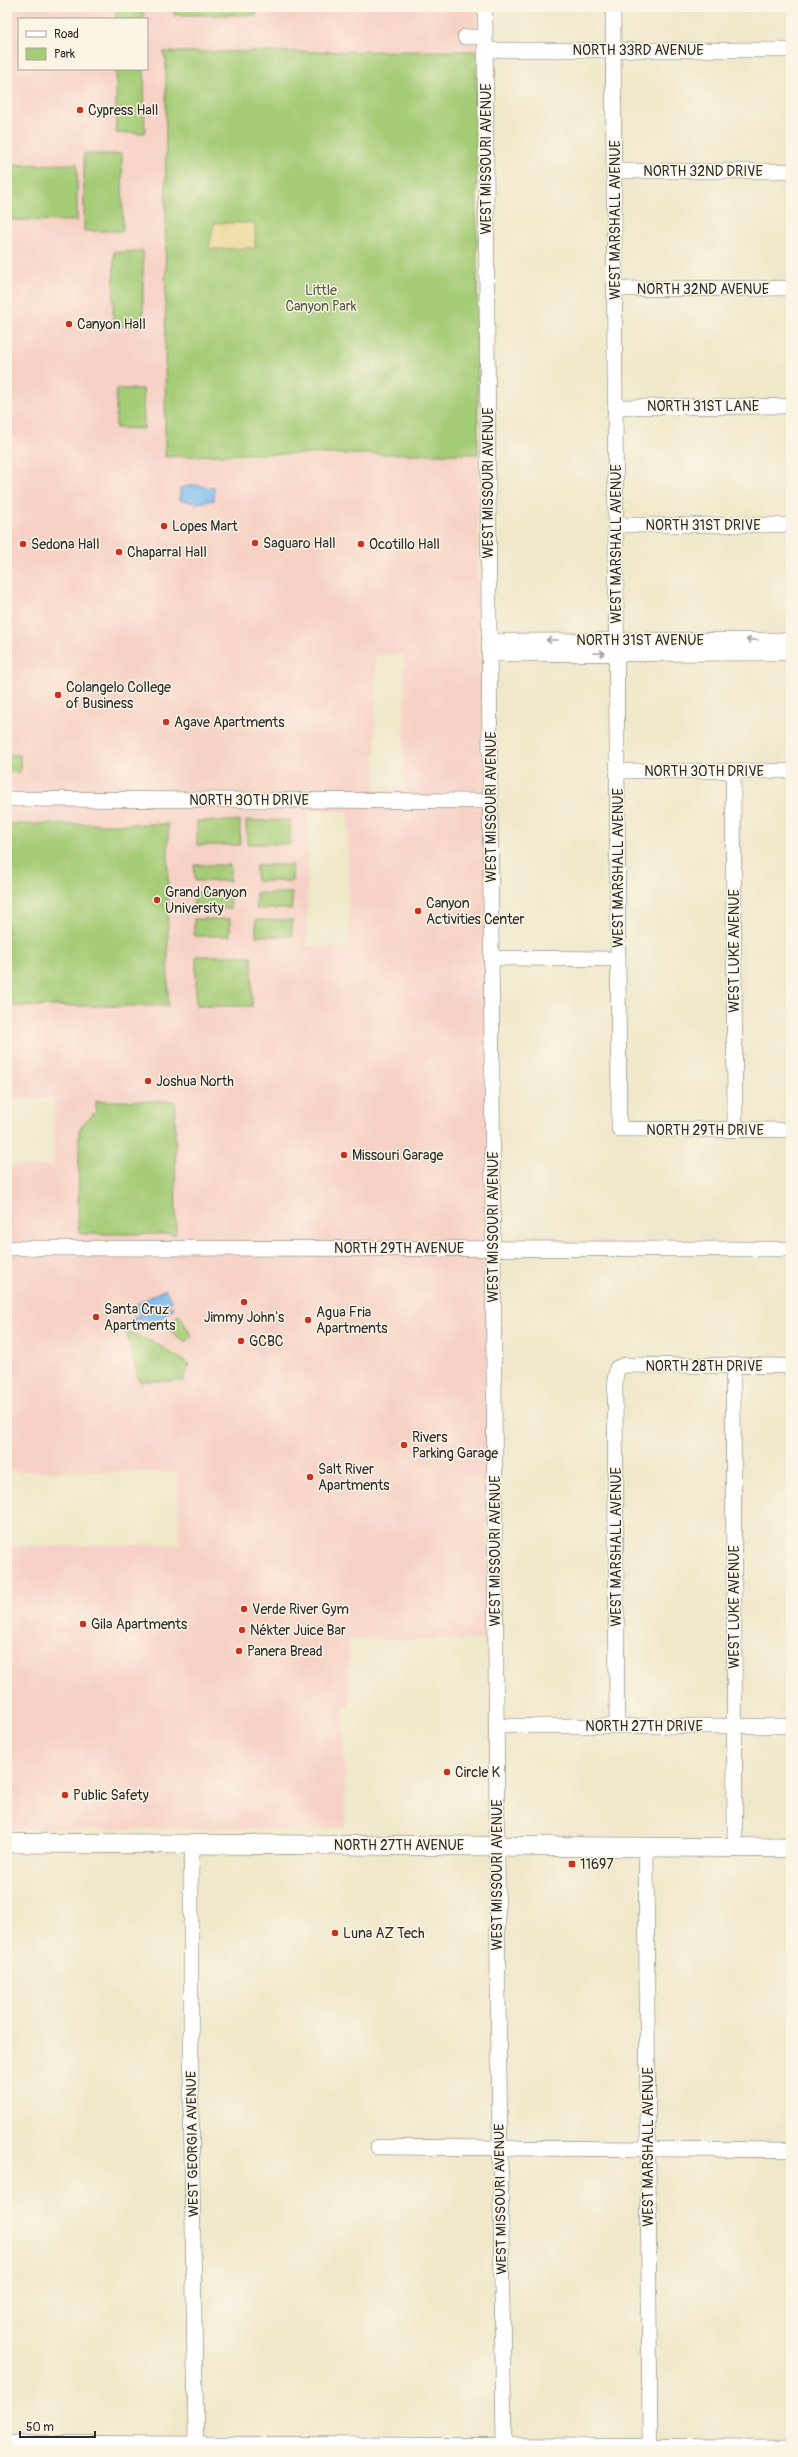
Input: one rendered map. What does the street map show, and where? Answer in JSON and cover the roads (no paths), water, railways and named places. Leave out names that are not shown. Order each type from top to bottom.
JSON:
[{"type":"main road","name":"NORTH 27TH AVENUE","points":[[7,1843],[791,1848]]},
{"type":"main road","points":[[7,2445],[504,2446],[791,2450]]},
{"type":"street","name":"WEST MISSOURI AVENUE","points":[[486,7],[496,1726],[504,2446]]},
{"type":"street","name":"WEST MARSHALL AVENUE","points":[[614,7],[619,1129]]},
{"type":"street","name":"NORTH 33RD AVENUE","points":[[486,50],[791,50]]},
{"type":"street","name":"NORTH 32ND DRIVE","points":[[614,171],[791,171]]},
{"type":"street","name":"NORTH 32ND AVENUE","points":[[615,289],[791,288]]},
{"type":"street","name":"NORTH 31ST LANE","points":[[616,407],[791,406]]},
{"type":"street","name":"NORTH 31ST DRIVE","points":[[616,524],[791,525]]},
{"type":"street","name":"NORTH 31ST AVENUE","points":[[490,648],[617,647],[791,640]]},
{"type":"street","name":"NORTH 31ST AVENUE","points":[[617,647],[791,653]]},
{"type":"street","name":"WEST LUKE AVENUE","points":[[733,771],[735,1130]]},
{"type":"street","name":"NORTH 30TH DRIVE","points":[[617,772],[791,772]]},
{"type":"street","name":"NORTH 30TH DRIVE","points":[[7,799],[490,801]]},
{"type":"street","points":[[492,958],[618,959]]},
{"type":"street","name":"NORTH 29TH DRIVE","points":[[619,1129],[791,1130]]},
{"type":"street","name":"NORTH 29TH AVENUE","points":[[7,1248],[791,1249]]},
{"type":"street","name":"NORTH 28TH DRIVE","points":[[617,1368],[625,1365],[791,1366]]},
{"type":"street","name":"WEST LUKE AVENUE","points":[[733,1366],[735,1848]]},
{"type":"street","name":"WEST MARSHALL AVENUE","points":[[617,1368],[615,1380],[617,1726]]},
{"type":"street","name":"NORTH 27TH DRIVE","points":[[496,1726],[791,1726]]},
{"type":"street","name":"WEST GEORGIA AVENUE","points":[[193,1844],[190,1870],[191,2097],[196,2445]]},
{"type":"street","name":"WEST MARSHALL AVENUE","points":[[646,1846],[650,2449]]},
{"type":"street","points":[[378,2147],[791,2150]]},
{"type":"water","points":[[193,485],[214,488],[214,500],[197,503],[180,500],[180,488]]},
{"type":"water","points":[[165,1289],[172,1301],[157,1310],[158,1313],[172,1306],[174,1308],[148,1329],[133,1325],[133,1317],[138,1316],[142,1320],[135,1305]]},
{"type":"place","name":"Cypress Hall","points":[[80,110]]},
{"type":"place","name":"Canyon Hall","points":[[69,324]]},
{"type":"place","name":"Lopes Mart","points":[[164,526]]},
{"type":"place","name":"Saguaro Hall","points":[[255,543]]},
{"type":"place","name":"Sedona Hall","points":[[23,544]]},
{"type":"place","name":"Ocotillo Hall","points":[[361,544]]},
{"type":"place","name":"Chaparral Hall","points":[[119,552]]},
{"type":"place","name":"Colangelo College of Business","points":[[58,695]]},
{"type":"place","name":"Agave Apartments","points":[[166,722]]},
{"type":"place","name":"Grand Canyon University","points":[[157,900]]},
{"type":"place","name":"Canyon Activities Center","points":[[418,911]]},
{"type":"place","name":"Joshua North","points":[[148,1081]]},
{"type":"place","name":"Missouri Garage","points":[[344,1155]]},
{"type":"place","name":"Jimmy John's","points":[[244,1302]]},
{"type":"place","name":"Santa Cruz Apartments","points":[[96,1317]]},
{"type":"place","name":"Agua Fria Apartments","points":[[308,1320]]},
{"type":"place","name":"GCBC","points":[[241,1341]]},
{"type":"place","name":"Rivers Parking Garage","points":[[404,1445]]},
{"type":"place","name":"Salt River Apartments","points":[[310,1477]]},
{"type":"place","name":"Verde River Gym","points":[[244,1609]]},
{"type":"place","name":"Gila Apartments","points":[[83,1624]]},
{"type":"place","name":"Nékter Juice Bar","points":[[242,1630]]},
{"type":"place","name":"Panera Bread","points":[[239,1651]]},
{"type":"place","name":"Circle K","points":[[447,1772]]},
{"type":"place","name":"Public Safety","points":[[65,1795]]},
{"type":"place","name":"11697","points":[[572,1864]]},
{"type":"place","name":"Luna AZ Tech","points":[[335,1933]]},
{"type":"park label","name":"Little Canyon Park","points":[[321,298]]}]
